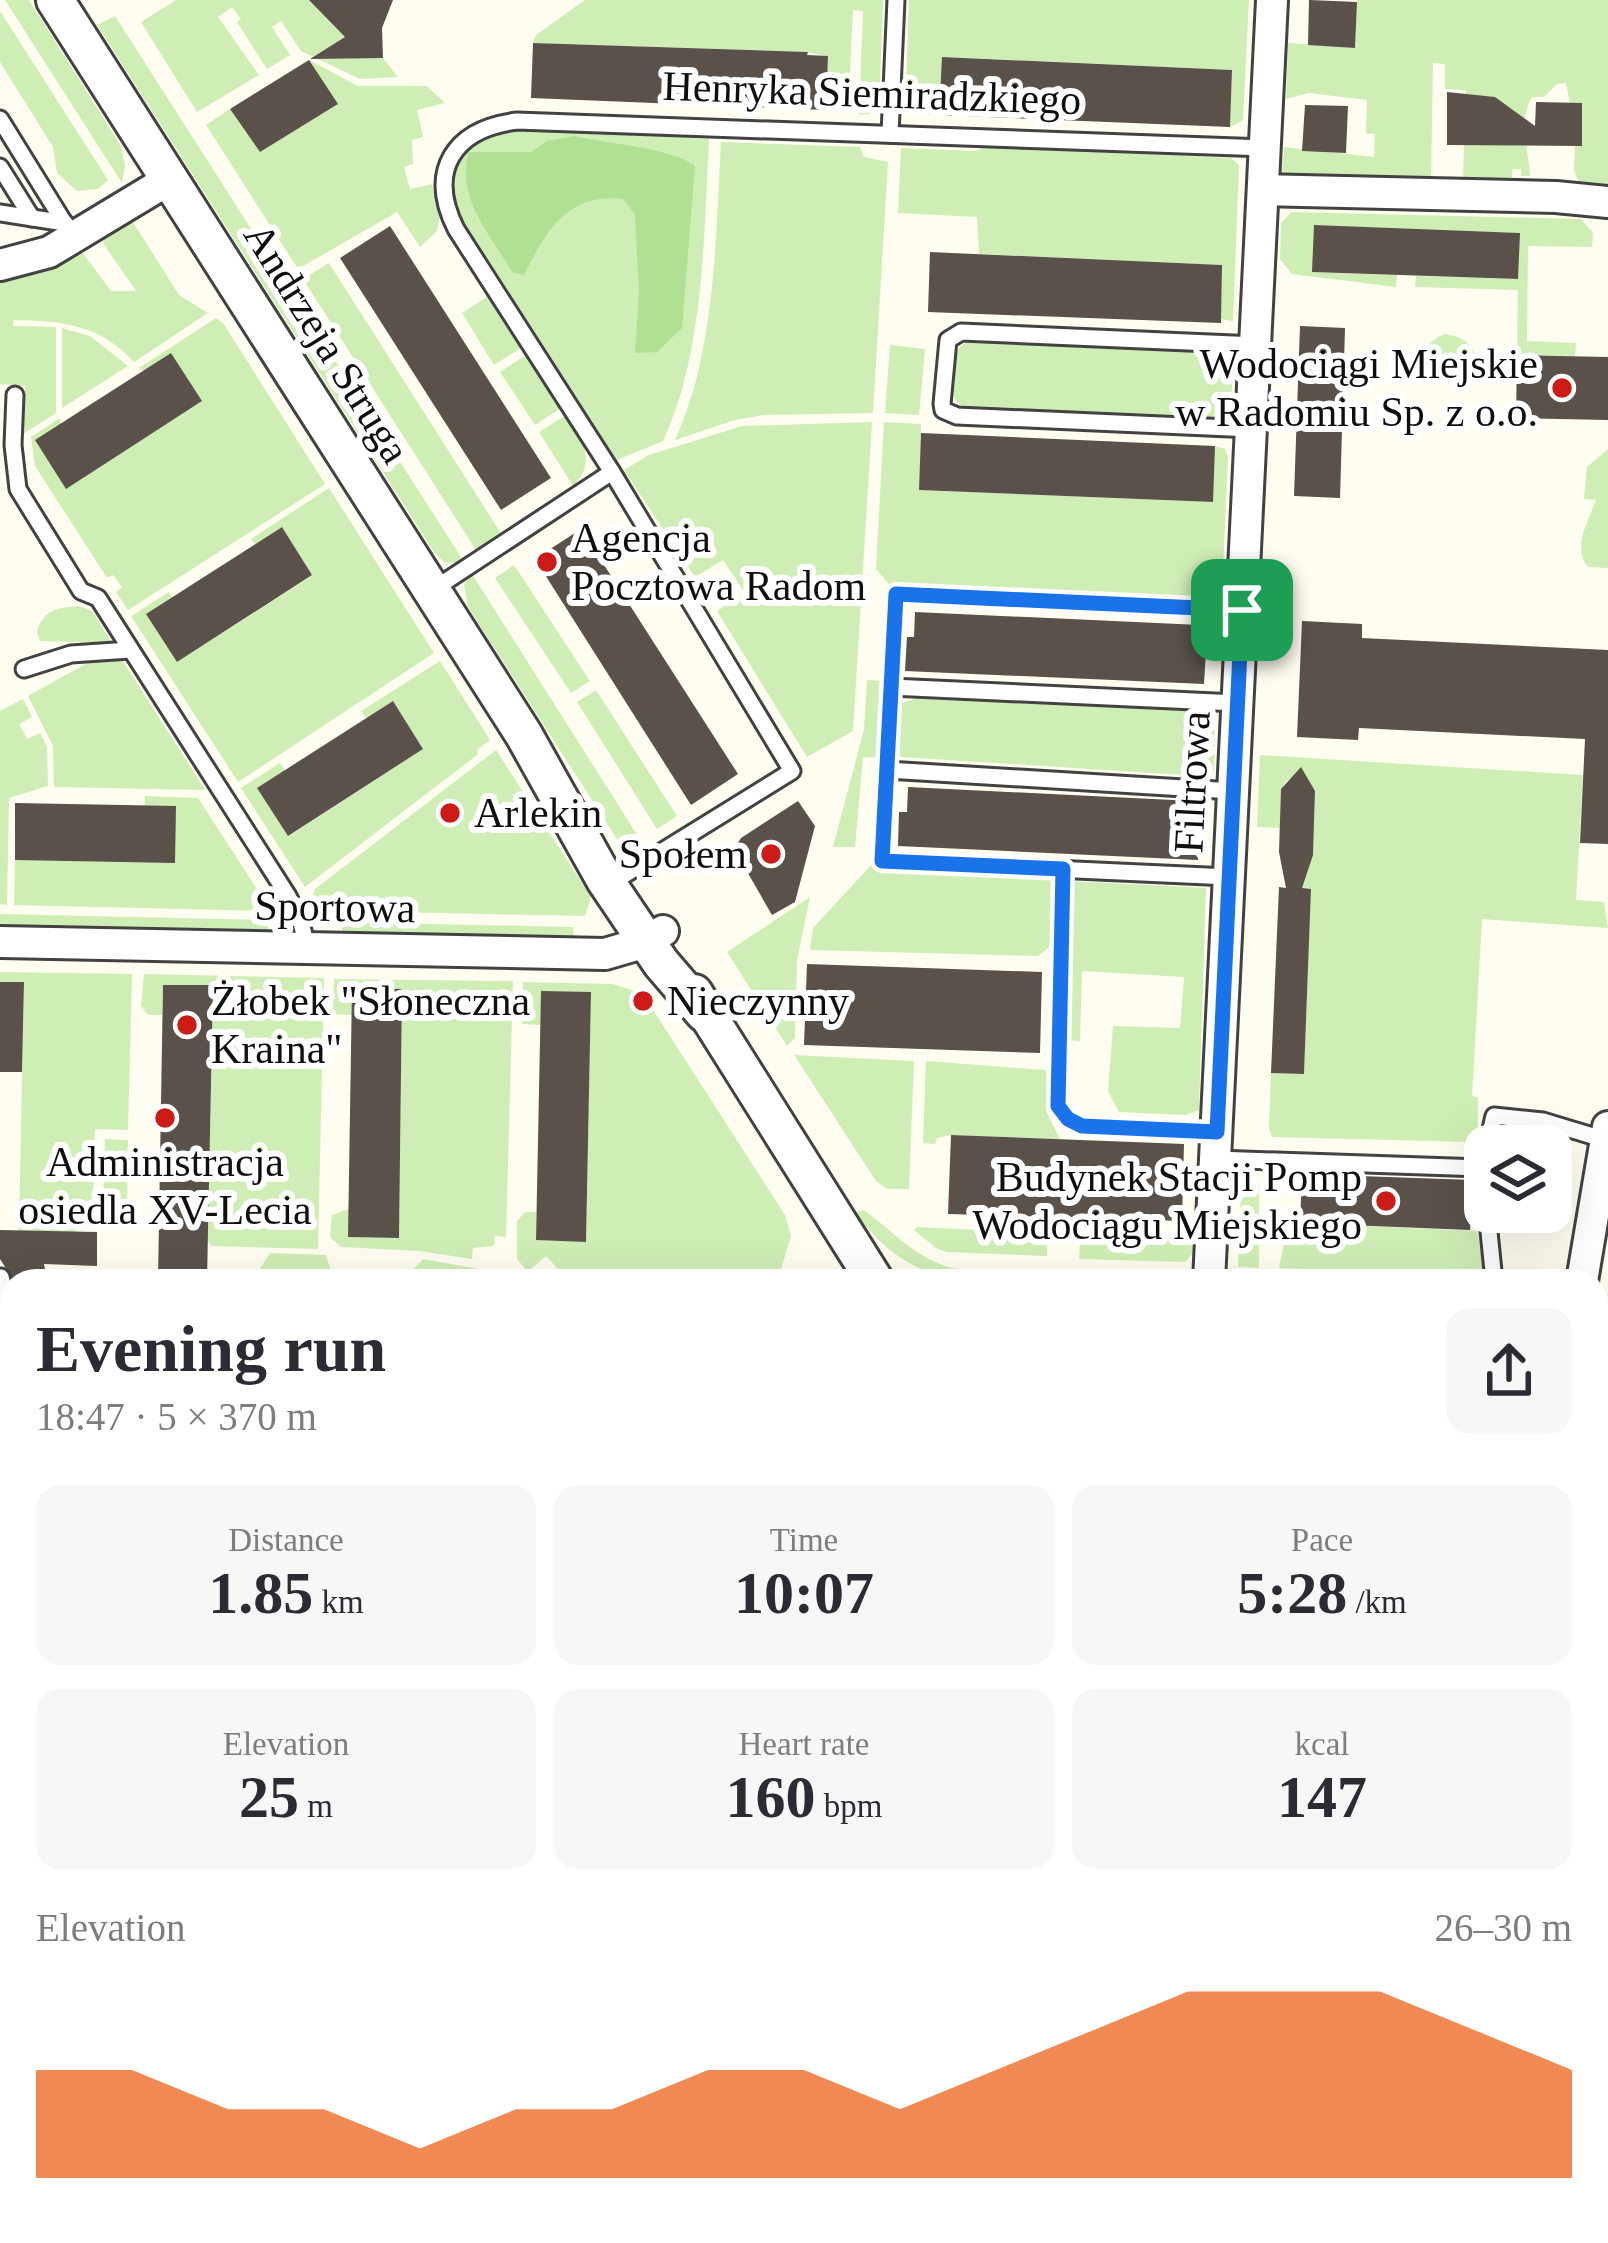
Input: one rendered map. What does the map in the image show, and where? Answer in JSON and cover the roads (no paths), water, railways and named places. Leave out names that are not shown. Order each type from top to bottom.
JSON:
[{"type":"street","name":"Andrzeja Struga","points":[[55,0],[867,1269]]},
{"type":"street","name":"Filtrowa","points":[[1210,1269],[1272,0]]},
{"type":"street","points":[[0,265],[32,258],[69,230],[170,179]]},
{"type":"street","points":[[1263,190],[1608,202]]},
{"type":"street","name":"Sportowa","points":[[0,942],[605,954],[655,937]]},
{"type":"street","points":[[1584,1269],[1607,1134]]},
{"type":"lane","points":[[890,134],[896,0]]},
{"type":"lane","points":[[0,119],[69,230]]},
{"type":"lane","name":"Henryka Siemiradzkiego","points":[[612,472],[445,208],[442,190],[447,163],[462,143],[478,134],[517,121],[1265,148]]},
{"type":"lane","points":[[0,166],[32,218]]},
{"type":"lane","points":[[0,213],[69,230]]},
{"type":"lane","points":[[1252,429],[957,416],[943,410],[944,351],[947,340],[961,332],[1256,345]]},
{"type":"lane","points":[[15,395],[15,476],[24,502],[81,591],[98,598],[288,896],[308,948]]},
{"type":"lane","points":[[431,591],[612,472],[793,771],[617,879]]},
{"type":"lane","points":[[1229,877],[882,861],[896,594],[1242,610]]},
{"type":"lane","points":[[24,669],[71,654],[130,650]]},
{"type":"lane","points":[[891,687],[1238,703]]},
{"type":"lane","points":[[887,770],[1233,791]]},
{"type":"lane","points":[[1063,869],[1058,1106],[1062,1114],[1082,1126],[1217,1145],[1464,1155]]},
{"type":"lane","points":[[1492,1125],[1494,1116],[1563,1125]]},
{"type":"lane","points":[[1572,1127],[1607,1134]]},
{"type":"lane","points":[[1488,1233],[1493,1269]]},
{"type":"place","name":"Wodociągi Miejskie w Radomiu Sp. z o.o.","points":[[1562,388]]},
{"type":"place","name":"Agencja Pocztowa Radom","points":[[547,562]]},
{"type":"place","name":"Arlekin","points":[[450,813]]},
{"type":"place","name":"Społem","points":[[771,854]]},
{"type":"place","name":"Nieczynny","points":[[643,1001]]},
{"type":"place","name":"Żłobek \"Słoneczna Kraina\"","points":[[187,1025]]},
{"type":"place","name":"Administracja osiedla XV-Lecia","points":[[165,1118]]},
{"type":"place","name":"Budynek Stacji Pomp Wodociągu Miejskiego","points":[[1386,1201]]}]
